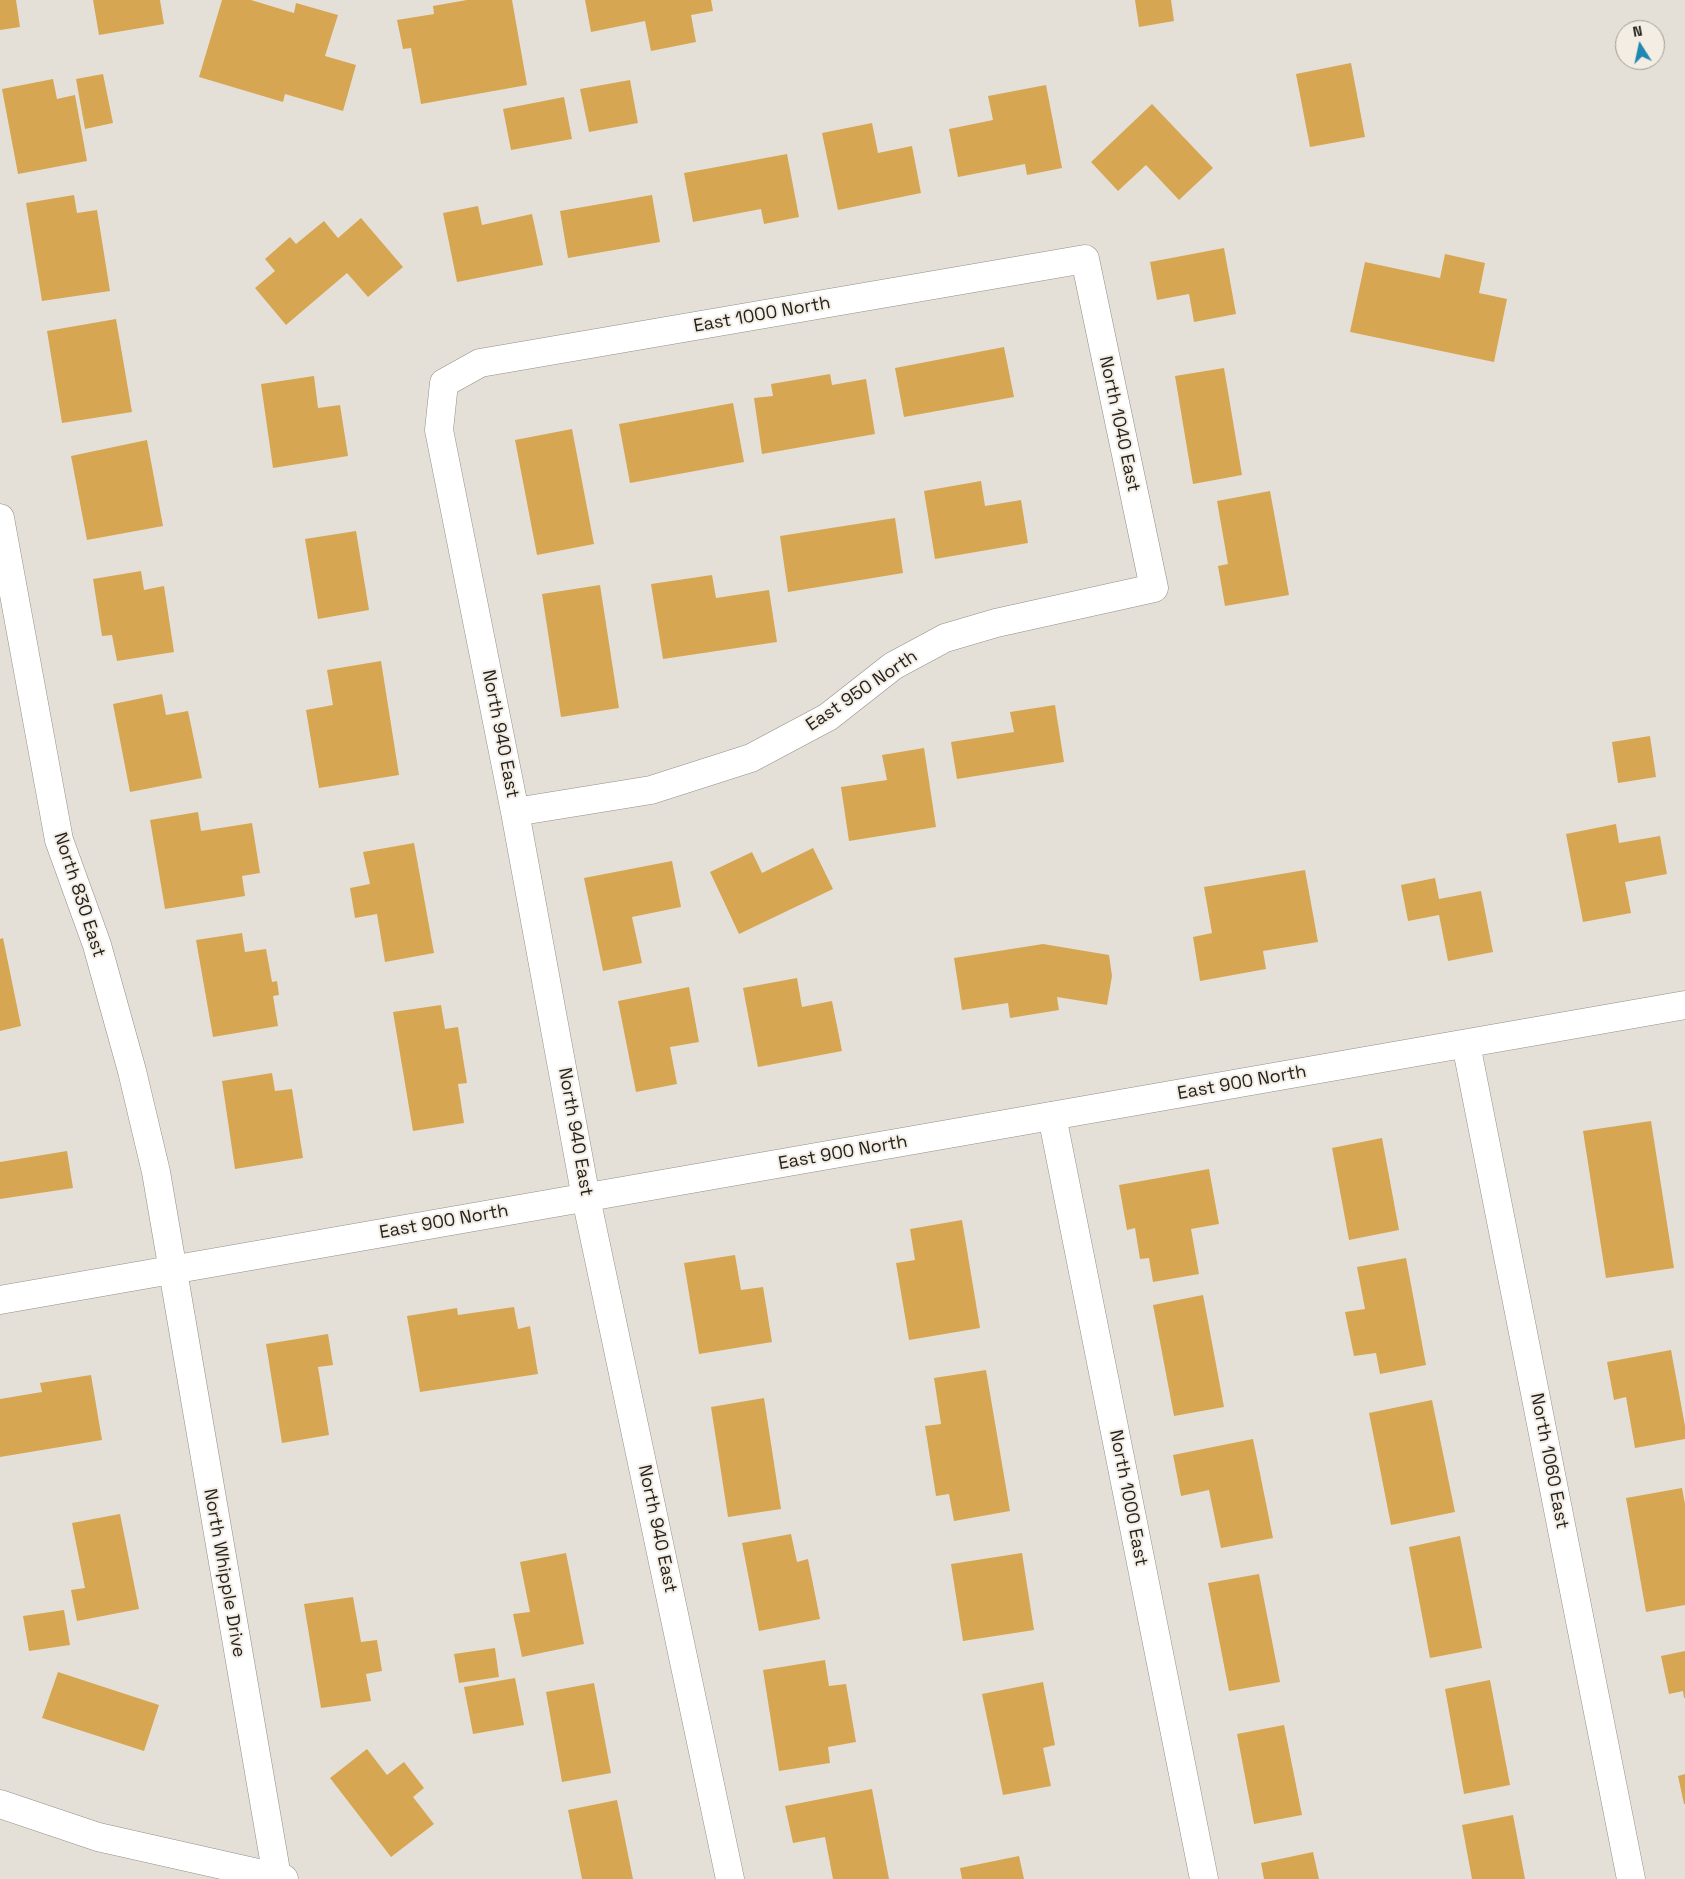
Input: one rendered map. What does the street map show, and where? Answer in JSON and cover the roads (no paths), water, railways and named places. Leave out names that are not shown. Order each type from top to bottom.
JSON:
[{"type":"street","name":"East 1000 North","points":[[444,383],[480,363],[1085,259]]},
{"type":"street","name":"North 1040 East","points":[[1085,259],[1154,588]]},
{"type":"street","name":"North 940 East","points":[[444,383],[440,430],[515,812],[586,1198],[730,1879]]},
{"type":"street","name":"North 830 East","points":[[0,518],[59,840],[96,945],[132,1071],[156,1172],[172,1270]]},
{"type":"street","name":"East 950 North","points":[[515,812],[651,790],[751,758],[828,717],[893,666],[945,638],[996,623],[1154,588]]},
{"type":"street","name":"East 900 North","points":[[0,1300],[1466,1044],[1685,1004]]},
{"type":"street","name":"North 1060 East","points":[[1466,1044],[1631,1879]]},
{"type":"street","name":"North 1000 East","points":[[1052,1116],[1204,1879]]},
{"type":"street","name":"North Whipple Drive","points":[[172,1270],[280,1878]]},
{"type":"street","points":[[0,1804],[98,1838],[280,1878]]}]
